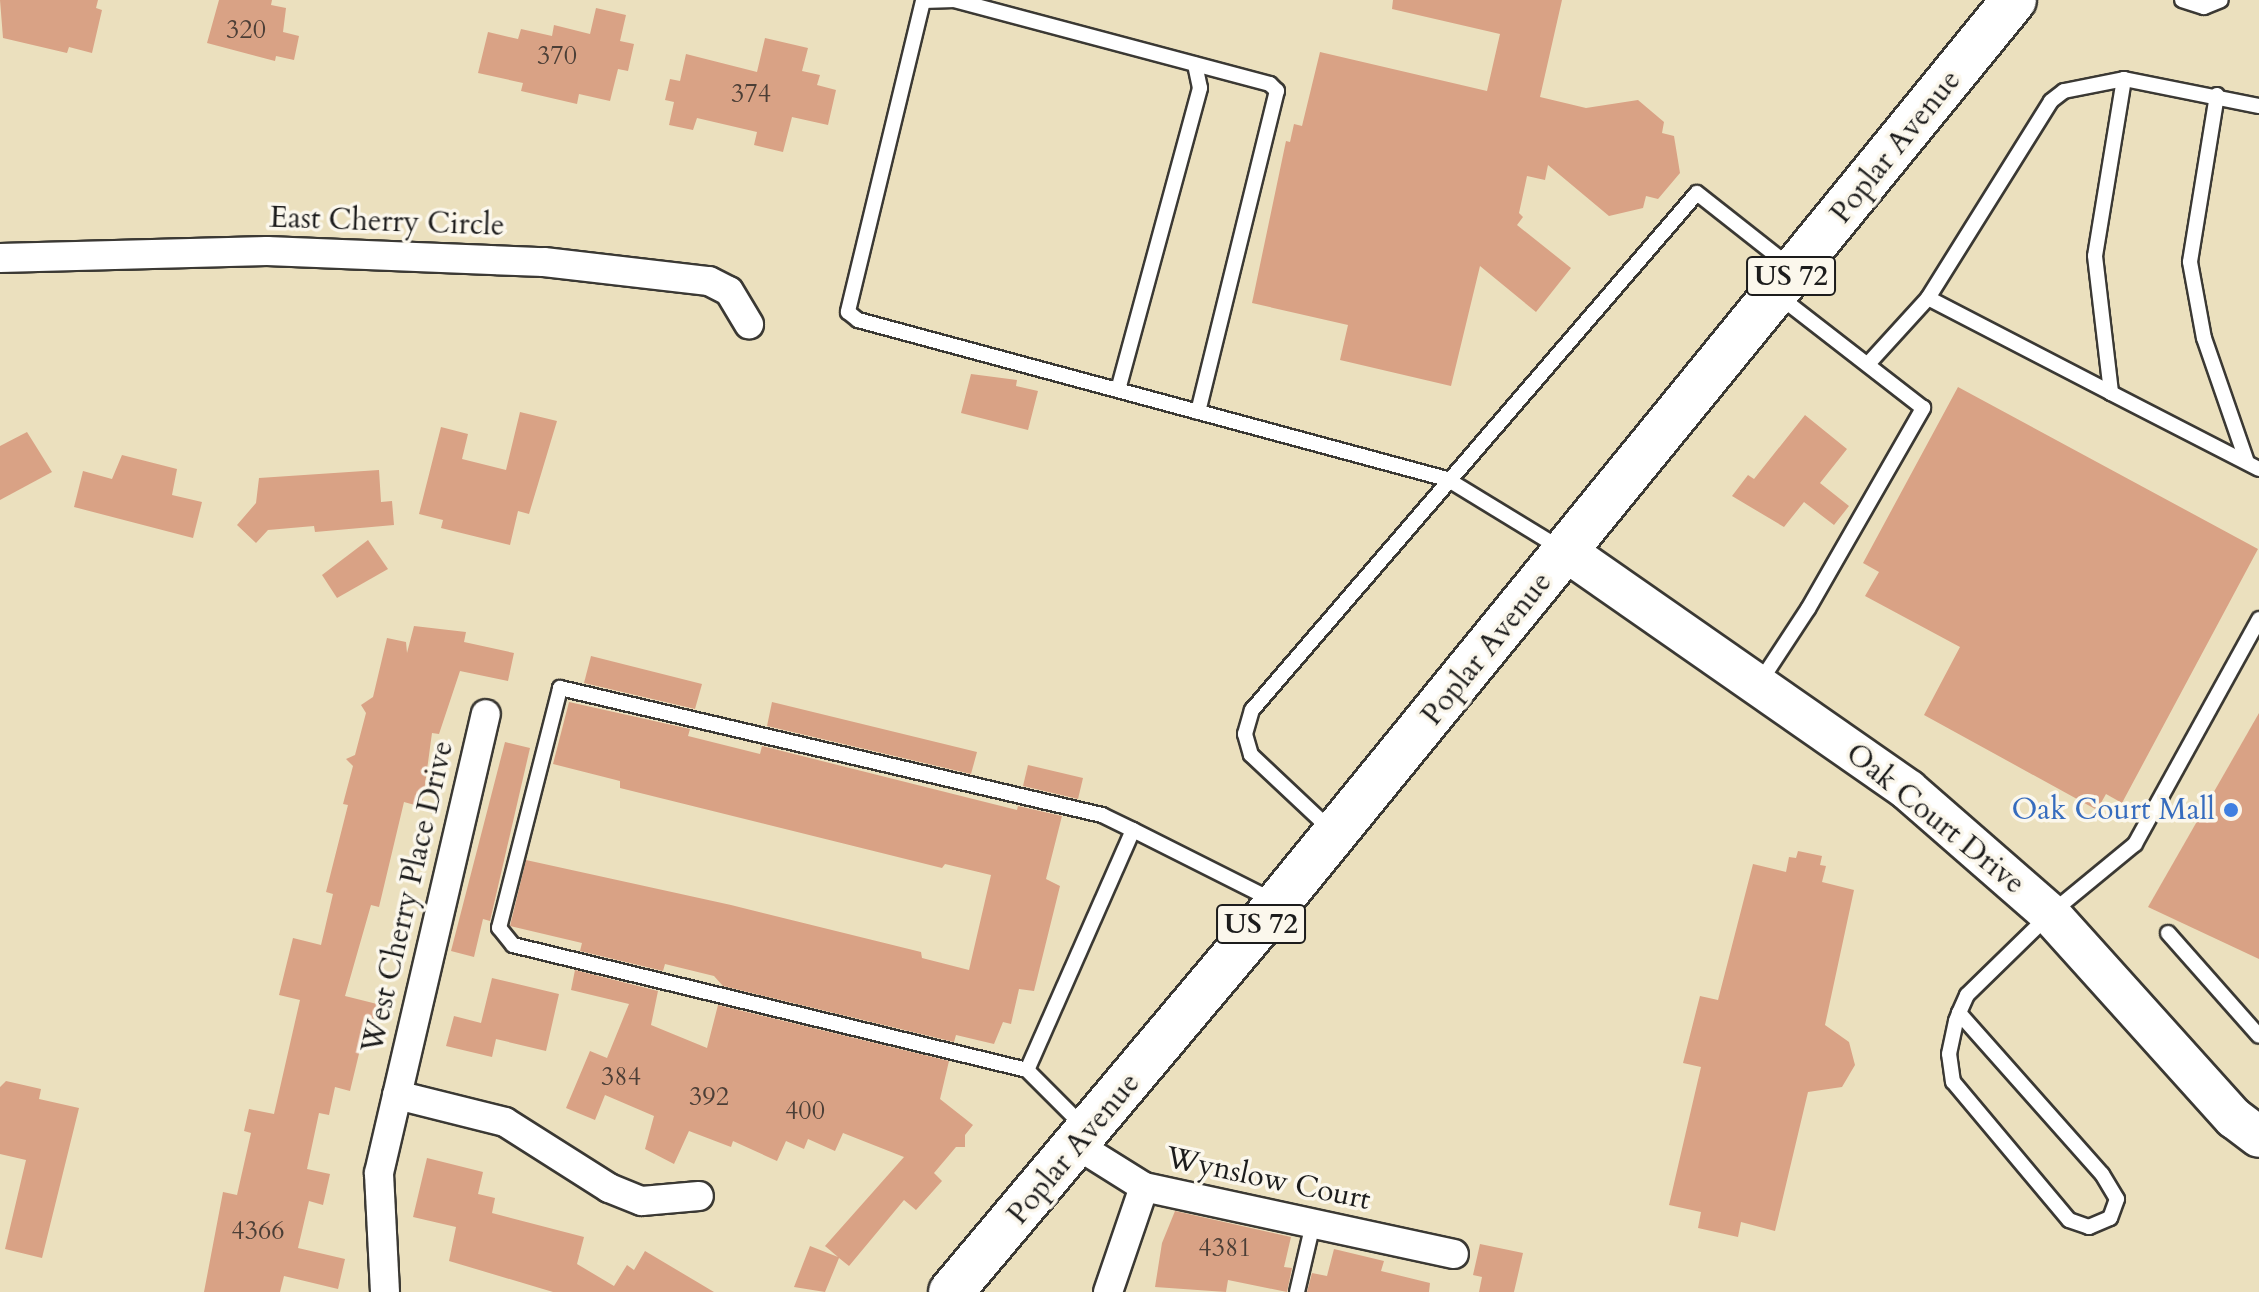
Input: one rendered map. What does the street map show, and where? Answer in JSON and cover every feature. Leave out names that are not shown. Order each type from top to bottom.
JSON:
[{"type":"main road","name":"Poplar Avenue","points":[[951,1292],[1335,834],[2014,0]]},
{"type":"street","name":"East Cherry Circle","points":[[0,258],[267,251],[544,262],[709,281],[729,291],[749,324]]},
{"type":"street","name":"Oak Court Drive","points":[[1567,552],[1908,790],[2050,914],[2234,1118],[2259,1137]]},
{"type":"street","name":"West Cherry Place Drive","points":[[385,1292],[379,1173],[486,714]]},
{"type":"street","name":"West Cherry Place Drive","points":[[397,1095],[505,1122],[609,1188],[642,1201],[699,1196]]},
{"type":"street","name":"Wynslow Court","points":[[1083,1138],[1144,1187],[1454,1254]]},
{"type":"street","points":[[1108,1292],[1144,1187]]},
{"type":"lane","points":[[1198,412],[1277,91],[1270,84],[955,0],[923,1],[848,312],[858,320],[1198,412],[1447,479],[1567,552]]},
{"type":"lane","points":[[2182,0],[2204,7],[2221,0]]},
{"type":"lane","points":[[1118,390],[1200,88],[1195,65]]},
{"type":"lane","points":[[1868,364],[1928,298],[2051,101],[2064,91],[2124,79],[2217,95],[2259,106]]},
{"type":"lane","points":[[2111,393],[2095,256],[2124,79]]},
{"type":"lane","points":[[2217,95],[2190,262],[2204,338],[2253,465]]},
{"type":"lane","points":[[1335,834],[1251,755],[1245,734],[1252,710],[1447,479],[1697,193],[1868,364],[1923,408],[1808,609],[1758,685]]},
{"type":"lane","points":[[1928,298],[2253,465]]},
{"type":"lane","points":[[1959,1013],[2102,1174],[2117,1199],[2110,1218],[2089,1227],[2069,1220],[1953,1082],[1949,1054],[1959,1013],[1967,995],[2050,914],[2135,844],[2259,619]]},
{"type":"lane","points":[[1083,1138],[1027,1070],[513,945],[499,928],[560,688],[1102,815],[1278,903]]},
{"type":"lane","points":[[1027,1070],[1133,830]]},
{"type":"lane","points":[[2168,933],[2259,1036]]},
{"type":"lane","points":[[1297,1292],[1313,1224]]},
{"type":"building","points":[[0,0],[98,0],[96,8],[102,10],[92,53],[69,47],[67,53],[3,38]]},
{"type":"building","points":[[219,0],[272,0],[271,5],[286,8],[283,32],[299,36],[294,60],[276,56],[275,61],[207,43]]},
{"type":"building","points":[[1393,0],[1562,0],[1540,97],[1586,108],[1638,100],[1664,122],[1662,133],[1674,136],[1680,173],[1658,199],[1646,196],[1643,208],[1609,216],[1548,165],[1545,180],[1527,176],[1519,213],[1523,217],[1517,225],[1571,268],[1536,312],[1480,266],[1451,386],[1340,360],[1348,325],[1252,303],[1286,141],[1290,142],[1294,124],[1302,126],[1320,52],[1487,91],[1500,34],[1392,9]]},
{"type":"building","points":[[596,8],[626,15],[620,41],[634,44],[628,71],[618,69],[610,101],[579,94],[577,104],[521,91],[523,83],[478,73],[488,32],[518,39],[521,29],[552,36],[554,25],[590,34]]},
{"type":"building","points":[[765,38],[808,48],[802,71],[820,75],[817,85],[836,90],[828,125],[792,117],[783,152],[754,145],[757,132],[697,118],[693,130],[669,125],[674,102],[665,100],[670,79],[680,81],[686,54],[757,72]]},
{"type":"building","points":[[971,374],[1017,380],[1016,386],[1038,391],[1028,430],[961,413]]},
{"type":"building","points":[[1958,387],[2258,549],[2122,803],[2106,794],[2097,810],[1924,715],[1960,647],[1865,596],[1879,572],[1863,563]]},
{"type":"building","points":[[520,412],[557,421],[529,514],[518,511],[510,545],[441,528],[443,520],[419,514],[441,427],[468,434],[462,459],[506,470]]},
{"type":"building","points":[[1805,415],[1847,449],[1820,483],[1849,506],[1834,525],[1804,502],[1784,527],[1732,496],[1748,475],[1754,479]]},
{"type":"building","points":[[27,432],[52,472],[0,500],[0,446]]},
{"type":"building","points":[[122,455],[177,469],[172,495],[202,502],[193,538],[74,507],[83,471],[112,479]]},
{"type":"building","points":[[379,470],[381,502],[392,501],[394,525],[315,532],[314,526],[268,530],[256,543],[237,525],[256,503],[259,478]]},
{"type":"building","points":[[368,540],[388,569],[337,598],[322,575]]},
{"type":"building","points":[[414,626],[466,632],[464,642],[514,653],[508,681],[460,671],[439,734],[432,733],[422,807],[404,802],[379,907],[371,905],[345,996],[377,1004],[370,1034],[364,1033],[350,1091],[335,1087],[329,1115],[319,1113],[307,1169],[330,1174],[323,1205],[309,1201],[298,1248],[345,1259],[338,1289],[284,1276],[280,1292],[204,1292],[223,1192],[237,1195],[251,1133],[244,1131],[249,1109],[274,1114],[300,1000],[279,995],[293,938],[321,945],[333,894],[326,892],[348,805],[343,804],[353,766],[346,759],[355,755],[366,713],[361,705],[373,697],[387,638],[406,642],[407,653]]},
{"type":"building","points":[[591,656],[702,684],[695,709],[584,683]]},
{"type":"building","points":[[569,702],[690,729],[688,736],[760,754],[762,746],[1017,810],[1018,806],[1062,816],[1046,879],[1060,886],[1034,991],[1019,989],[1011,1024],[1003,1022],[994,1044],[956,1035],[954,1042],[723,986],[714,976],[665,964],[663,971],[580,951],[582,943],[510,926],[526,860],[731,905],[921,952],[922,958],[969,970],[991,875],[945,864],[942,868],[620,788],[620,781],[553,764]]},
{"type":"building","points":[[772,702],[977,752],[971,774],[767,726]]},
{"type":"building","name":"Oak Court Mall","points":[[2259,713],[2259,959],[2148,907]]},
{"type":"building","points":[[505,742],[530,748],[490,921],[483,919],[474,957],[451,951]]},
{"type":"building","points":[[1028,765],[1083,778],[1078,799],[1023,786]]},
{"type":"building","points":[[1798,851],[1822,856],[1820,865],[1826,866],[1822,882],[1854,890],[1825,1025],[1849,1042],[1855,1065],[1842,1087],[1808,1092],[1775,1231],[1741,1222],[1738,1237],[1698,1228],[1701,1212],[1669,1205],[1701,1067],[1683,1063],[1700,996],[1718,1000],[1753,864],[1786,872],[1789,857],[1796,858]]},
{"type":"building","points":[[575,970],[658,991],[651,1025],[707,1048],[718,1005],[949,1061],[940,1099],[973,1125],[965,1135],[965,1147],[956,1147],[934,1173],[942,1181],[916,1210],[904,1200],[849,1266],[839,1258],[825,1292],[794,1287],[810,1246],[838,1257],[825,1246],[904,1157],[843,1133],[835,1151],[808,1139],[804,1149],[786,1141],[777,1161],[733,1141],[731,1147],[689,1131],[674,1164],[645,1149],[654,1116],[605,1095],[595,1120],[566,1108],[590,1051],[607,1058],[629,1004],[571,990]]},
{"type":"building","points":[[492,978],[559,994],[546,1051],[496,1039],[492,1057],[446,1046],[454,1016],[481,1023]]},
{"type":"building","points":[[6,1081],[41,1089],[39,1099],[79,1108],[42,1258],[5,1249],[26,1160],[0,1154],[0,1087]]},
{"type":"building","points":[[427,1158],[483,1172],[478,1194],[495,1198],[492,1213],[584,1237],[577,1264],[614,1286],[627,1265],[634,1270],[645,1251],[714,1292],[553,1292],[449,1261],[456,1227],[413,1217]]},
{"type":"building","points":[[1175,1211],[1291,1237],[1284,1267],[1292,1268],[1287,1292],[1228,1280],[1226,1292],[1155,1287],[1162,1243]]},
{"type":"building","points":[[1480,1244],[1523,1253],[1514,1292],[1479,1292],[1482,1277],[1473,1275]]},
{"type":"building","points":[[1334,1249],[1384,1261],[1381,1271],[1430,1283],[1429,1292],[1307,1292],[1312,1273],[1327,1276]]},
{"type":"place","name":"Oak Court Mall","points":[[2231,810]]}]
